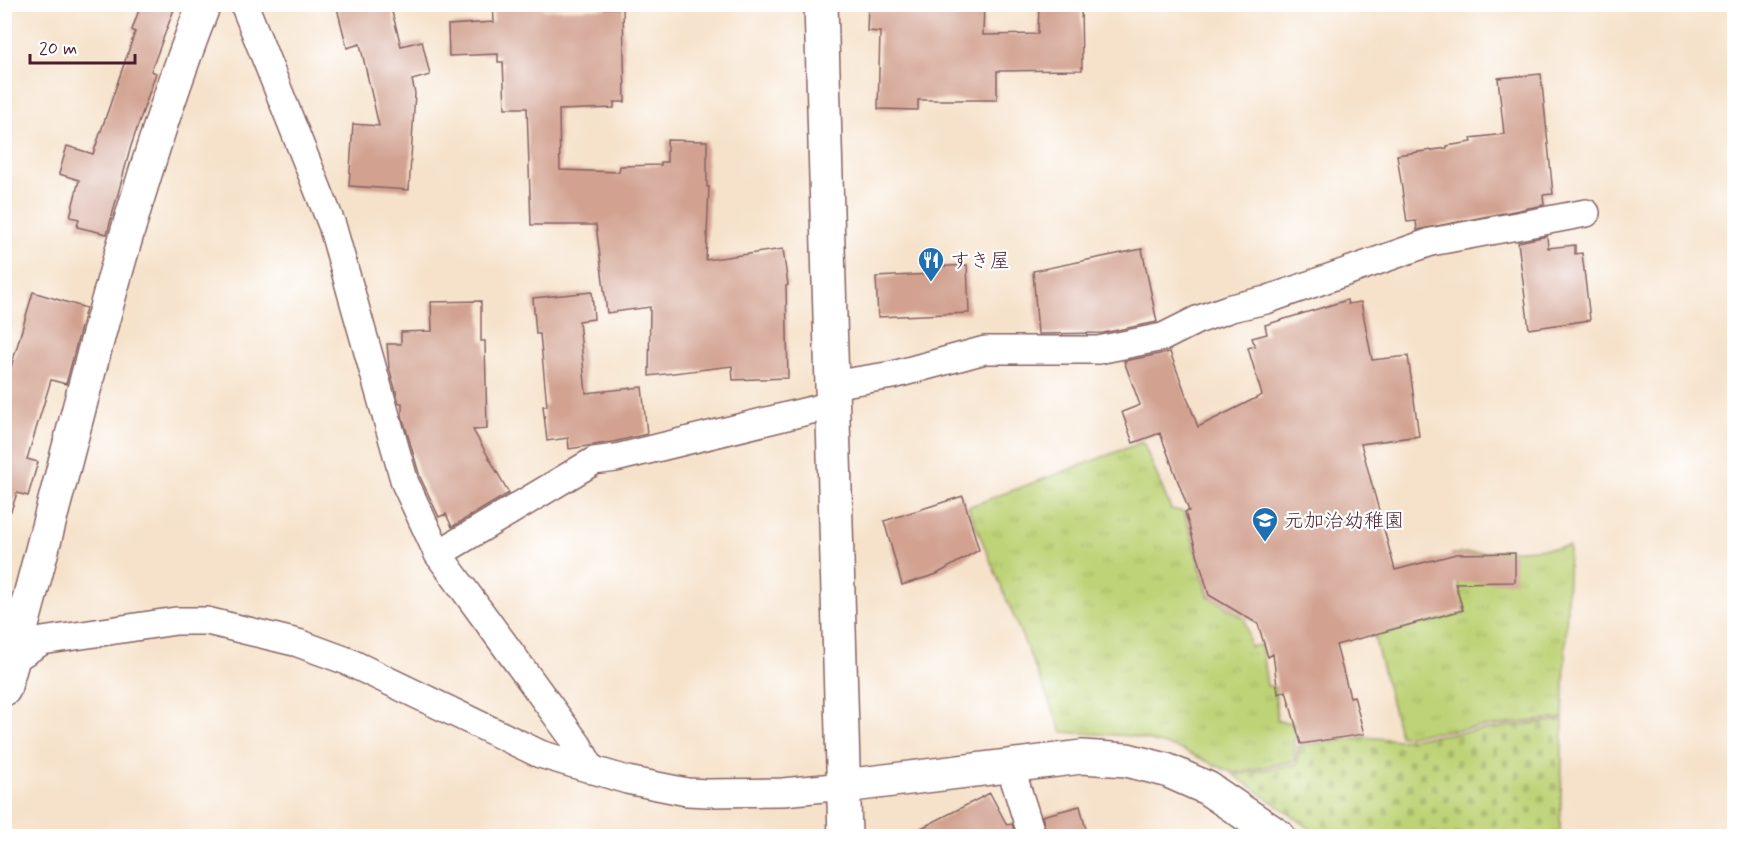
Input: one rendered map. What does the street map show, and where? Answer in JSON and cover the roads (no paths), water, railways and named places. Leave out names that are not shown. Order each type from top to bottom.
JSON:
[{"type":"street","points":[[7,672],[147,165],[204,4]]},
{"type":"street","points":[[244,4],[332,225],[405,483],[438,554],[578,745],[592,770]]},
{"type":"street","points":[[821,4],[845,837]]},
{"type":"street","points":[[438,554],[594,461],[616,458],[893,375],[985,350],[1098,350],[1163,337],[1197,320],[1231,308],[1266,300],[1431,242],[1586,213]]},
{"type":"street","points":[[7,672],[42,641],[176,621],[207,621],[298,643],[347,661],[540,754],[627,780],[687,792],[783,792],[1082,757],[1127,760],[1166,770],[1207,788],[1278,837]]},
{"type":"street","points":[[1010,766],[1032,837]]},
{"type":"waterway","points":[[4,208],[4,233]]},
{"type":"place","name":"すき屋","points":[[931,283]]},
{"type":"place","name":"元加治幼稚園","points":[[1265,543]]}]
